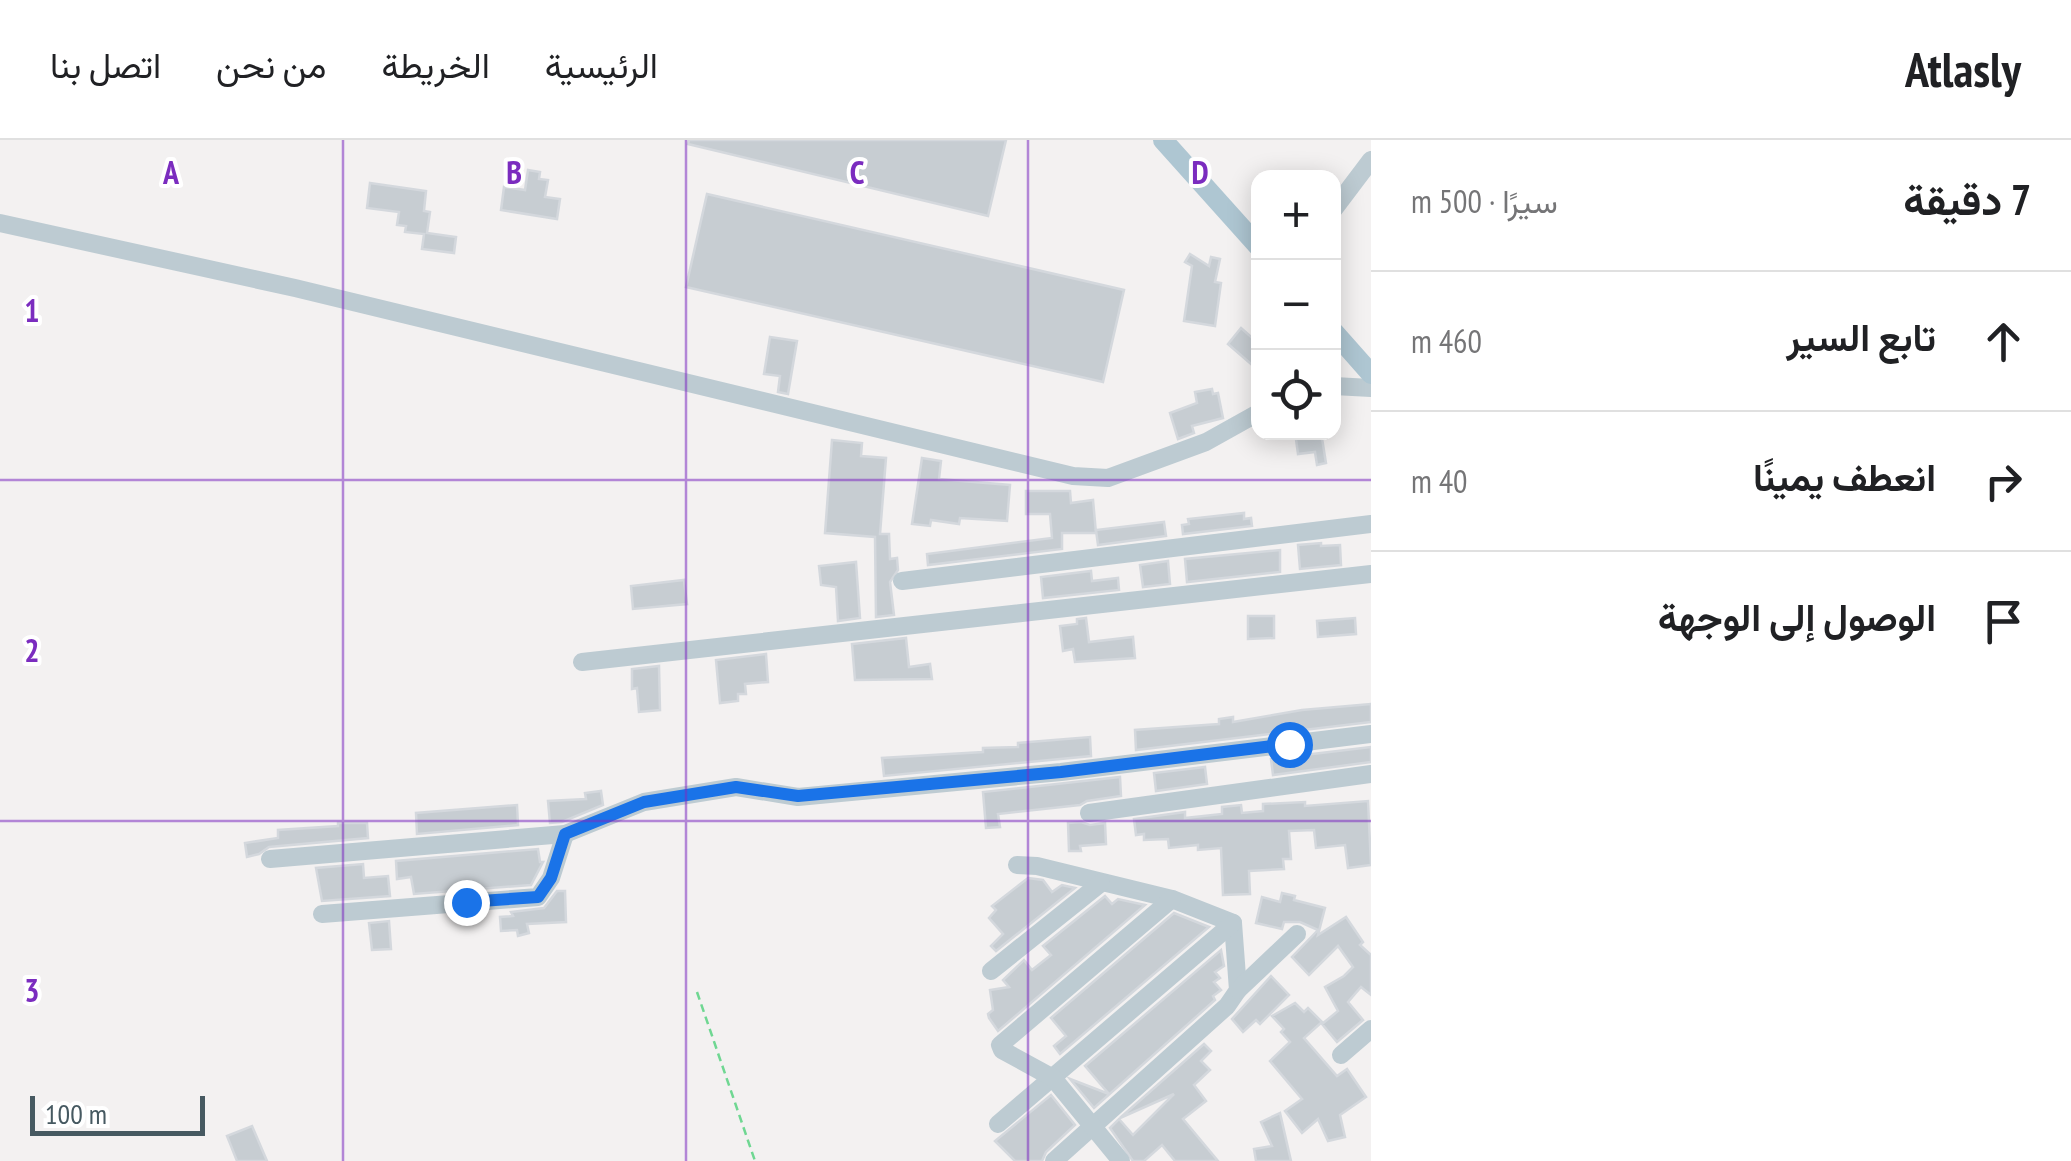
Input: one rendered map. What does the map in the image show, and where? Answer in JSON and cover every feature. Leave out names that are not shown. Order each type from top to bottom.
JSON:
[{"type":"main road","points":[[1163,140],[1251,238]]},
{"type":"main road","points":[[1341,343],[1371,374]]},
{"type":"street","points":[[1341,200],[1371,160]]},
{"type":"street","points":[[0,224],[314,293],[1073,476],[1108,478],[1206,442],[1251,417]]},
{"type":"street","points":[[1341,386],[1371,388]]},
{"type":"street","points":[[902,580],[1371,524]]},
{"type":"street","points":[[582,662],[1371,574]]},
{"type":"street","points":[[270,858],[565,834],[644,802],[736,787],[798,796],[1061,772],[1371,734]]},
{"type":"street","points":[[1089,813],[1371,774]]},
{"type":"street","points":[[322,914],[538,897],[551,878],[565,834]]},
{"type":"street","points":[[1017,865],[1037,866],[1172,898],[1233,924]]},
{"type":"street","points":[[991,971],[1101,883]]},
{"type":"street","points":[[1121,1161],[1053,1078],[1002,1050],[1000,1045],[1172,898]]},
{"type":"street","points":[[1233,924],[1238,990]]},
{"type":"street","points":[[998,1124],[1233,924]]},
{"type":"street","points":[[1054,1161],[1227,1006],[1238,990],[1297,934]]},
{"type":"street","points":[[1341,1055],[1371,1029]]},
{"type":"path","points":[[697,992],[756,1161]]},
{"type":"building","points":[[689,140],[1006,140],[988,216],[688,144]]},
{"type":"building","points":[[528,170],[540,172],[539,179],[548,180],[545,197],[560,199],[557,219],[501,210],[504,187],[525,190]]},
{"type":"building","points":[[370,183],[426,191],[424,211],[430,212],[427,233],[456,237],[454,253],[422,249],[424,234],[405,232],[406,226],[397,225],[399,212],[367,208]]},
{"type":"building","points":[[707,194],[1124,290],[1103,382],[686,287]]},
{"type":"building","points":[[1190,254],[1209,266],[1211,257],[1220,259],[1215,282],[1221,283],[1215,326],[1184,321],[1192,266],[1185,262]]},
{"type":"building","points":[[1241,328],[1251,337],[1251,364],[1228,344]]},
{"type":"building","points":[[770,337],[797,341],[788,394],[778,392],[780,376],[764,374]]},
{"type":"building","points":[[1212,389],[1213,394],[1218,393],[1223,418],[1192,426],[1194,433],[1178,439],[1170,413],[1197,403],[1195,392]]},
{"type":"building","points":[[832,440],[862,443],[861,456],[886,458],[880,534],[889,534],[890,559],[897,558],[898,570],[890,582],[894,615],[876,617],[875,537],[825,533]]},
{"type":"building","points":[[1296,440],[1322,440],[1326,463],[1317,465],[1315,452],[1298,454]]},
{"type":"building","points":[[922,458],[941,461],[939,479],[1010,485],[1007,521],[960,518],[959,524],[931,520],[930,526],[912,524]]},
{"type":"building","points":[[1026,491],[1070,491],[1071,503],[1093,500],[1096,533],[1062,533],[1062,549],[928,565],[927,554],[1052,538],[1050,514],[1026,514]]},
{"type":"building","points":[[1244,513],[1244,519],[1251,518],[1252,526],[1183,534],[1182,525],[1189,524],[1188,519]]},
{"type":"building","points":[[1164,522],[1166,536],[1098,545],[1096,530]]},
{"type":"building","points":[[1298,545],[1340,545],[1341,565],[1300,569]]},
{"type":"building","points":[[1280,550],[1280,572],[1187,582],[1185,559]]},
{"type":"building","points":[[1168,561],[1170,584],[1143,587],[1140,565]]},
{"type":"building","points":[[856,562],[860,618],[838,621],[836,587],[821,585],[819,566]]},
{"type":"building","points":[[1091,571],[1092,581],[1118,578],[1119,590],[1043,598],[1041,577]]},
{"type":"building","points":[[684,580],[687,604],[633,609],[631,586]]},
{"type":"building","points":[[1248,616],[1274,616],[1274,638],[1248,639]]},
{"type":"building","points":[[1086,618],[1089,642],[1133,637],[1135,658],[1075,662],[1073,649],[1063,651],[1060,626],[1077,624],[1077,619]]},
{"type":"building","points":[[1355,618],[1356,634],[1318,637],[1317,621]]},
{"type":"building","points":[[906,638],[909,667],[930,664],[932,679],[855,680],[852,644]]},
{"type":"building","points":[[766,654],[768,682],[745,684],[746,694],[738,694],[738,701],[720,703],[716,660]]},
{"type":"building","points":[[659,666],[660,710],[639,712],[637,688],[632,689],[632,669]]},
{"type":"building","points":[[1371,704],[1371,722],[1136,750],[1135,730],[1219,724],[1219,719],[1233,717],[1233,722]]},
{"type":"building","points":[[1090,737],[1091,756],[884,776],[882,758],[983,752],[983,748],[1018,747],[1018,743]]},
{"type":"building","points":[[1371,747],[1371,762],[1273,775],[1271,759]]},
{"type":"building","points":[[1205,767],[1207,784],[1156,791],[1154,773]]},
{"type":"building","points":[[1120,777],[1121,796],[998,814],[1000,827],[986,828],[983,792]]},
{"type":"building","points":[[601,791],[603,805],[550,823],[548,801],[586,799],[585,793]]},
{"type":"building","points":[[1368,801],[1371,865],[1348,868],[1345,845],[1316,848],[1314,830],[1289,831],[1291,859],[1283,859],[1284,869],[1249,871],[1250,894],[1223,895],[1221,848],[1169,848],[1168,839],[1144,840],[1144,834],[1136,835],[1134,819],[1185,812],[1185,818],[1222,814],[1222,807],[1241,805],[1242,813],[1263,811],[1263,804],[1305,802],[1305,806]]},
{"type":"building","points":[[517,805],[518,825],[417,834],[416,813]]},
{"type":"building","points":[[367,823],[368,838],[269,847],[247,857],[245,843],[278,838],[278,830]]},
{"type":"building","points":[[1068,823],[1105,823],[1106,844],[1069,851]]},
{"type":"building","points":[[538,849],[543,862],[531,885],[414,894],[411,877],[397,879],[396,861]]},
{"type":"building","points":[[363,864],[364,878],[388,876],[390,896],[322,901],[316,868]]},
{"type":"building","points":[[1028,878],[1043,880],[1052,892],[1062,885],[1075,888],[996,951],[991,946],[1003,934],[989,918],[996,910],[992,906]]},
{"type":"building","points":[[557,891],[565,891],[566,922],[527,924],[529,933],[518,936],[517,930],[501,931],[500,917],[544,908]]},
{"type":"building","points":[[1282,893],[1325,908],[1318,935],[1346,917],[1363,942],[1360,945],[1371,955],[1371,995],[1361,987],[1348,1002],[1363,1020],[1337,1042],[1322,1024],[1338,1011],[1325,987],[1353,967],[1338,946],[1309,975],[1292,957],[1318,930],[1300,922],[1284,922],[1282,929],[1256,923],[1262,897],[1280,902]]},
{"type":"building","points":[[1105,896],[1112,904],[1118,899],[1145,905],[998,1031],[988,1014],[993,1010],[990,990],[1009,987],[1003,980],[1024,960],[1032,970],[1051,955],[1043,946]]},
{"type":"building","points":[[1174,913],[1209,927],[1060,1054],[1054,1046],[1066,1036],[1051,1018]]},
{"type":"building","points":[[389,921],[391,949],[372,950],[369,923]]},
{"type":"building","points":[[1221,950],[1224,966],[1215,972],[1220,978],[1214,982],[1221,990],[1213,996],[1215,1000],[1094,1108],[1070,1079],[1109,1094],[1085,1066]]},
{"type":"building","points":[[1271,976],[1289,995],[1260,1024],[1256,1020],[1243,1032],[1232,1019]]},
{"type":"building","points":[[1295,1003],[1304,1012],[1308,1008],[1322,1022],[1304,1038],[1337,1076],[1347,1069],[1366,1097],[1340,1115],[1345,1137],[1328,1141],[1318,1119],[1302,1133],[1285,1111],[1302,1099],[1270,1061],[1290,1042],[1272,1016]]},
{"type":"building","points":[[1204,1044],[1211,1051],[1201,1061],[1210,1070],[1194,1085],[1206,1101],[1183,1119],[1218,1161],[1175,1161],[1162,1145],[1144,1161],[1133,1161],[1110,1128],[1119,1119],[1133,1135],[1174,1094],[1120,1118]]},
{"type":"building","points":[[1051,1095],[1075,1125],[1046,1152],[1042,1161],[1015,1161],[995,1141]]},
{"type":"building","points":[[1280,1113],[1291,1161],[1256,1161],[1254,1149],[1272,1146],[1261,1122]]},
{"type":"building","points":[[252,1126],[267,1161],[237,1161],[227,1136]]},
{"type":"route","points":[[466,902],[538,897],[551,878],[565,834],[644,802],[736,787],[798,796],[1061,772],[1289,744]]}]
